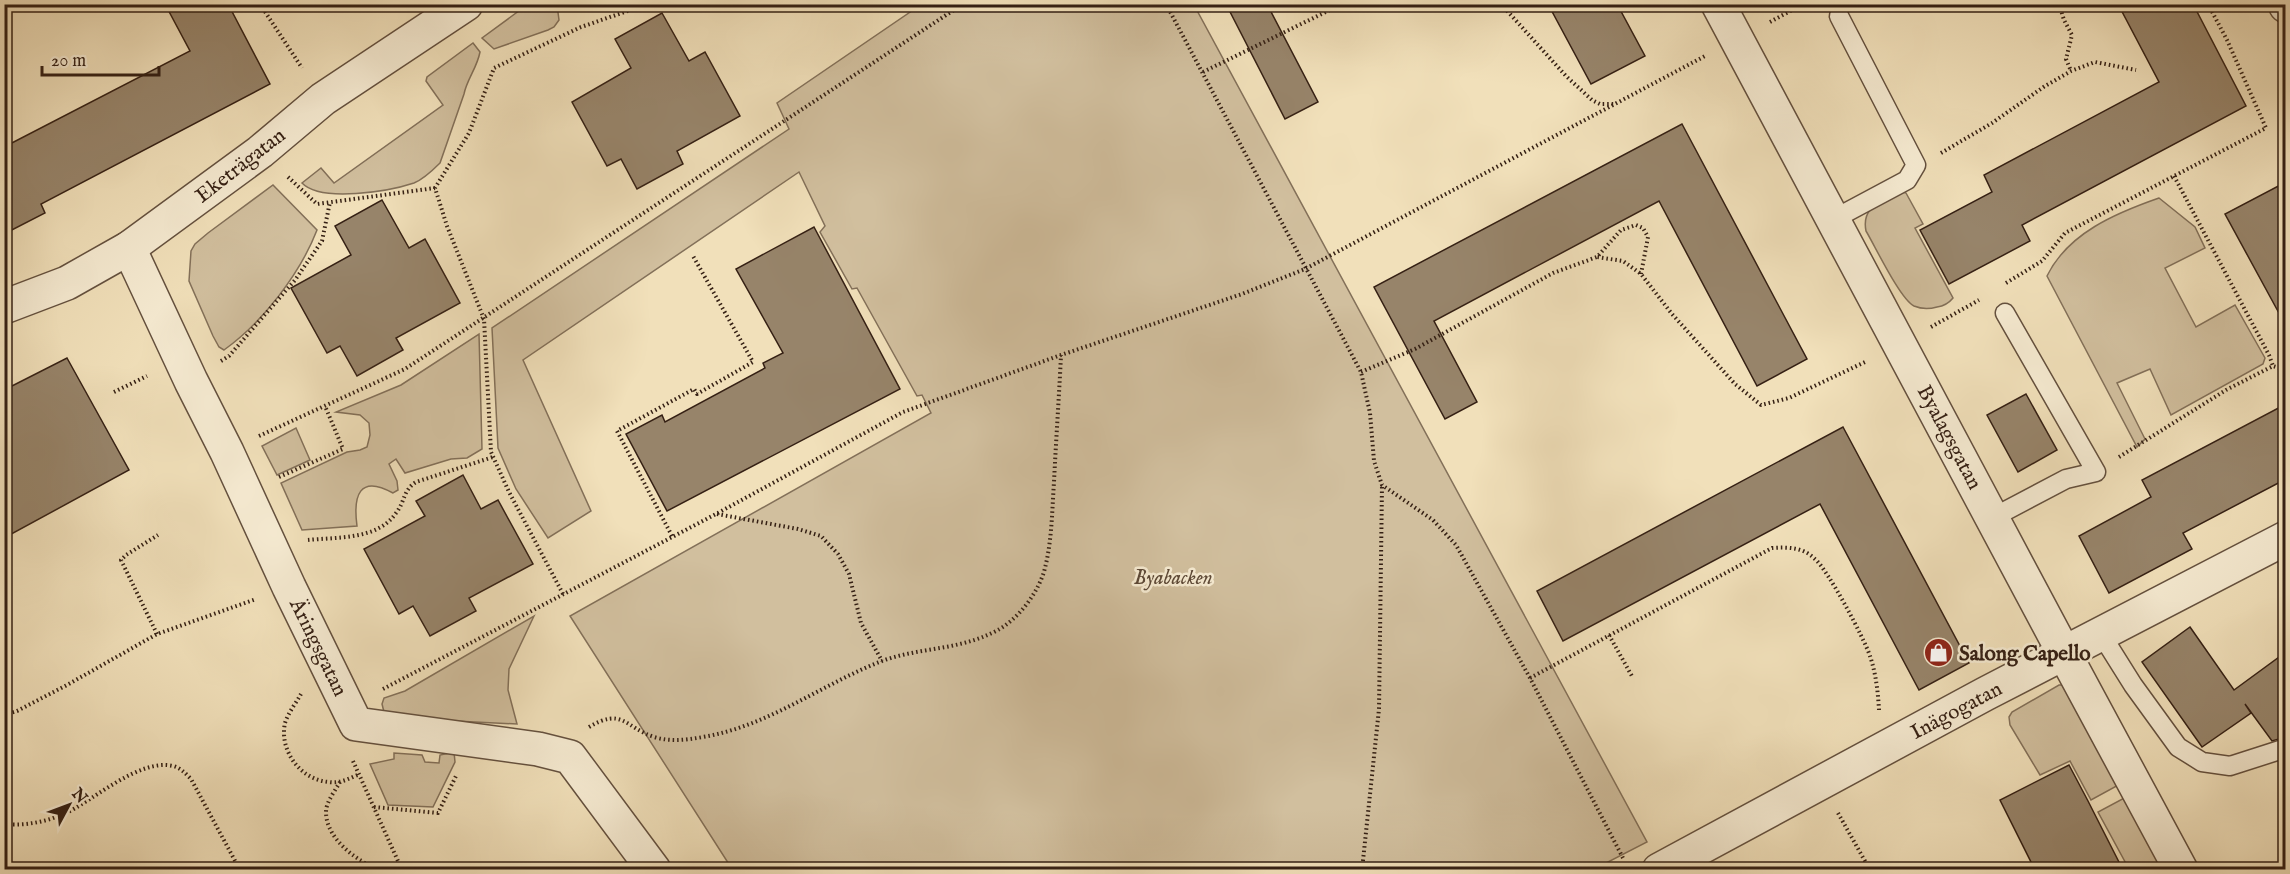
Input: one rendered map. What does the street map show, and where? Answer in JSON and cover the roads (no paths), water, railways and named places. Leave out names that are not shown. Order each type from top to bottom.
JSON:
[{"type":"street","name":"Eketrägatan","points":[[4,307],[67,283],[129,248],[260,152],[323,99],[466,4]]},
{"type":"street","name":"Byalagsgatan","points":[[1718,4],[2181,870]]},
{"type":"street","name":"Äringsgatan","points":[[129,248],[352,716],[474,740],[538,749],[570,757],[654,870]]},
{"type":"street","name":"Inägogatan","points":[[1659,870],[2064,653],[2286,538]]},
{"type":"lane","points":[[1834,219],[1907,180],[1916,165],[1839,16]]},
{"type":"lane","points":[[1992,518],[2066,479],[2096,471],[2005,313]]},
{"type":"lane","points":[[2101,634],[2178,747],[2202,762],[2230,766],[2286,748]]},
{"type":"place","name":"Salong Capello","points":[[1938,653]]},
{"type":"park label","name":"Byabacken","points":[[1173,577]]}]
